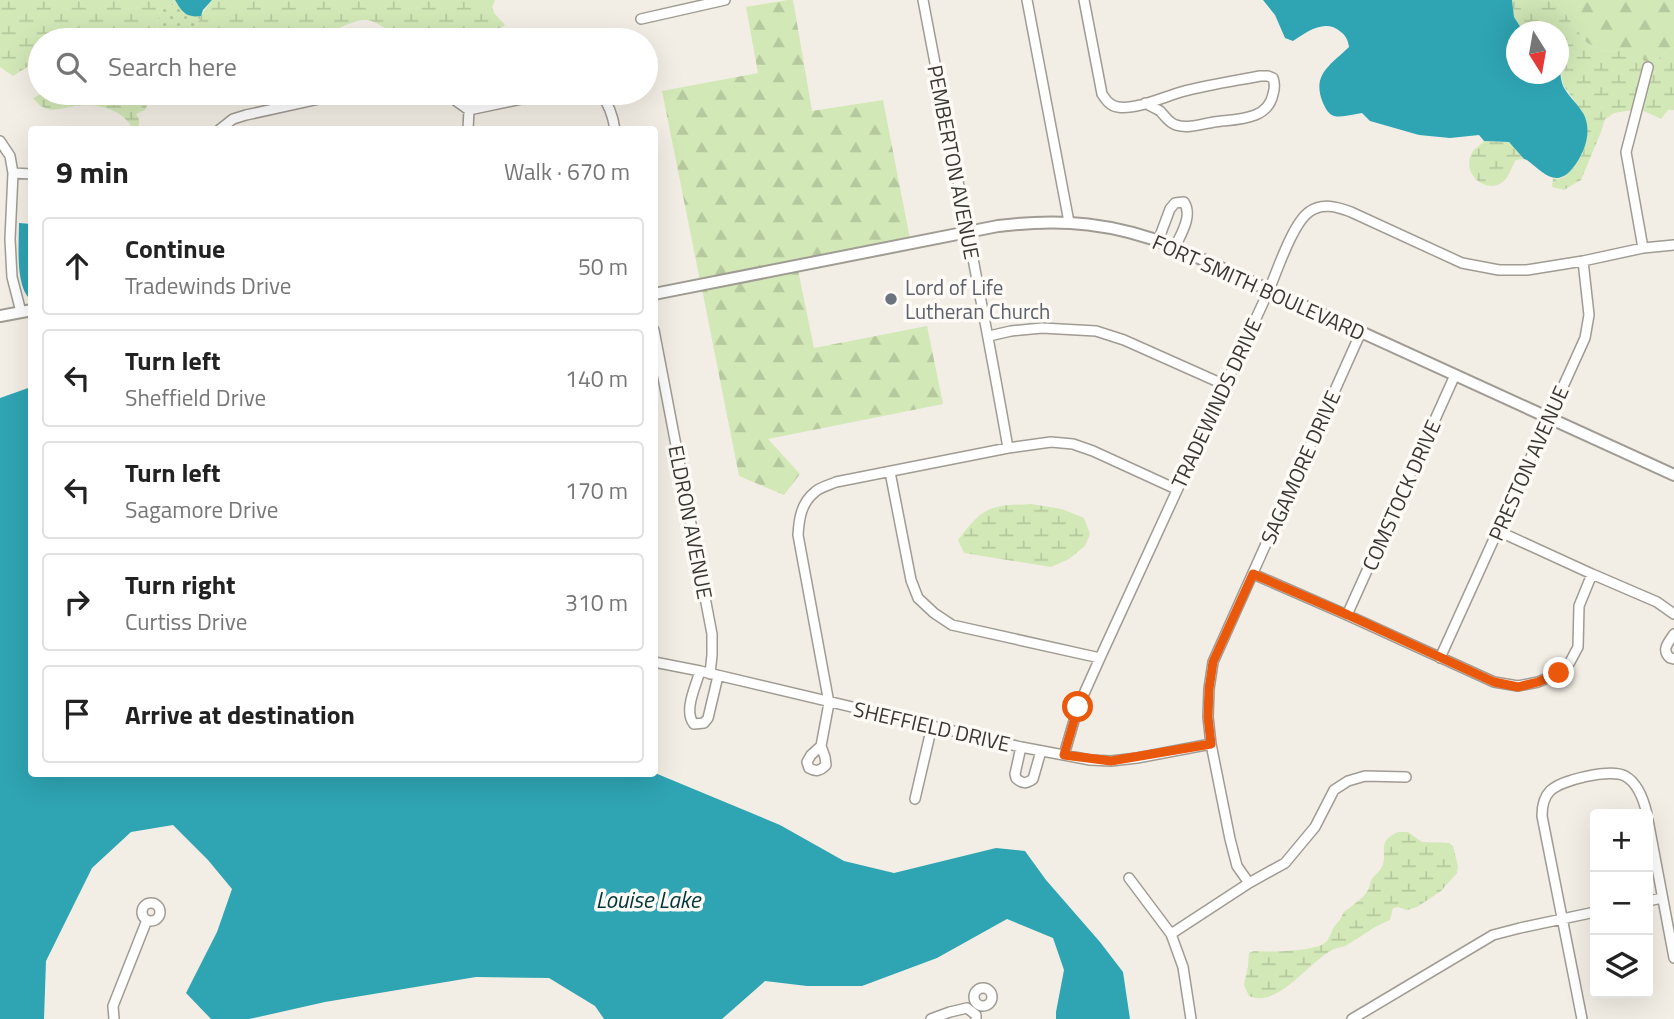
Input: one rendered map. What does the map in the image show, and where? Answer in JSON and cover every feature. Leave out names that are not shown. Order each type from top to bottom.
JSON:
[{"type":"street","points":[[641,19],[725,0]]},
{"type":"street","name":"PEMBERTON AVENUE","points":[[923,0],[1008,447]]},
{"type":"street","points":[[1027,0],[1069,222]]},
{"type":"street","points":[[1084,0],[1102,94],[1115,107],[1157,101],[1188,90],[1260,76],[1273,78],[1275,83],[1272,101],[1262,113],[1238,119],[1180,126],[1145,103]]},
{"type":"street","points":[[1643,248],[1626,152],[1648,67]]},
{"type":"street","points":[[224,126],[233,119],[291,105]]},
{"type":"street","points":[[462,105],[469,110],[493,105]]},
{"type":"street","points":[[608,105],[614,126]]},
{"type":"street","points":[[468,126],[469,110]]},
{"type":"street","points":[[0,141],[10,156],[13,173],[5,210],[12,277],[26,311],[0,316]]},
{"type":"street","points":[[13,173],[28,174]]},
{"type":"street","points":[[1158,241],[1175,203],[1184,202],[1187,217],[1175,247]]},
{"type":"street","name":"TRADEWINDS DRIVE","points":[[1064,755],[1078,707],[1176,489],[1291,238],[1309,212],[1320,207],[1334,206],[1462,263],[1499,270],[1527,271],[1643,248],[1674,245]]},
{"type":"street","name":"FORT SMITH BOULEVARD","points":[[658,293],[1023,223],[1069,222],[1119,229],[1175,247],[1674,475]]},
{"type":"street","name":"PRESTON AVENUE","points":[[1440,658],[1585,338],[1589,315],[1583,261]]},
{"type":"street","points":[[989,336],[1042,328],[1096,331],[1124,340],[1225,385]]},
{"type":"street","name":"SAGAMORE DRIVE","points":[[1249,883],[1237,866],[1211,744],[1208,717],[1213,662],[1361,332]]},
{"type":"street","name":"ELDRON AVENUE","points":[[658,351],[712,634],[709,674]]},
{"type":"street","name":"COMSTOCK DRIVE","points":[[1348,615],[1455,375]]},
{"type":"street","points":[[821,746],[829,702],[798,535],[803,506],[815,491],[836,482],[1008,447],[1051,442],[1073,444],[1093,451],[1176,489]]},
{"type":"street","points":[[890,472],[911,580],[918,598],[934,613],[952,625],[1100,658]]},
{"type":"street","points":[[1497,531],[1657,601],[1674,614]]},
{"type":"street","points":[[1253,574],[1494,682],[1518,687],[1559,673],[1570,662],[1578,647],[1579,606],[1592,574]]},
{"type":"street","points":[[1674,634],[1665,645],[1670,659],[1674,659]]},
{"type":"street","name":"SHEFFIELD DRIVE","points":[[658,663],[1064,755],[1111,761],[1211,744]]},
{"type":"street","points":[[709,674],[708,718],[704,723],[694,724],[689,719],[689,710],[709,674]]},
{"type":"street","points":[[915,799],[932,726]]},
{"type":"street","points":[[1021,747],[1015,774],[1022,783],[1033,779],[1041,751]]},
{"type":"street","points":[[1582,1019],[1542,816],[1542,804],[1549,792],[1561,783],[1609,773],[1624,775],[1635,785],[1646,809]]},
{"type":"street","points":[[1171,934],[1285,863],[1315,827],[1334,789],[1365,776],[1406,777]]},
{"type":"street","points":[[1653,848],[1674,958]]},
{"type":"street","points":[[1129,878],[1171,934],[1183,967],[1191,1019]]},
{"type":"street","points":[[1653,900],[1662,898]]},
{"type":"street","points":[[1352,1019],[1493,935],[1590,913]]},
{"type":"street","points":[[114,1019],[113,1006],[147,920]]},
{"type":"street","points":[[931,1019],[967,1008],[975,1012]]},
{"type":"green space","points":[[0,0],[175,0],[176,3],[161,12],[158,28],[28,28],[28,67],[13,76],[0,67]]},
{"type":"green space","points":[[212,0],[495,0],[492,8],[505,25],[501,28],[384,28],[371,21],[361,20],[339,28],[197,28]]},
{"type":"green space","points":[[793,0],[812,111],[883,100],[910,239],[700,281],[662,91],[758,73],[746,7]]},
{"type":"green space","points":[[1512,0],[1555,0],[1587,43],[1606,52],[1640,53],[1644,61],[1656,62],[1674,47],[1674,110],[1668,110],[1661,119],[1640,110],[1652,65],[1645,62],[1632,110],[1614,113],[1605,119],[1581,180],[1564,190],[1552,187],[1553,178],[1564,177],[1575,166],[1583,153],[1587,134],[1574,100],[1563,85],[1569,84],[1569,21],[1517,21]]},
{"type":"green space","points":[[1555,0],[1674,0],[1674,47],[1656,62],[1644,61],[1616,51],[1606,52],[1587,43]]},
{"type":"green space","points":[[176,3],[189,15],[201,16],[197,28],[158,28],[159,16],[169,5]]},
{"type":"green space","points":[[39,105],[83,105],[57,109]]},
{"type":"green space","points":[[83,105],[147,105],[145,110],[136,114],[139,126],[131,126],[116,112],[100,106]]},
{"type":"green space","points":[[1484,141],[1509,142],[1524,159],[1516,160],[1507,178],[1498,185],[1491,186],[1478,181],[1470,168],[1472,153]]},
{"type":"green space","points":[[798,270],[814,348],[927,326],[943,404],[768,439],[800,474],[784,495],[739,476],[702,289]]},
{"type":"green space","points":[[1031,504],[1062,509],[1084,518],[1090,534],[1085,546],[1069,559],[1051,567],[964,553],[958,540],[982,514],[1002,506]]},
{"type":"green space","points":[[1398,832],[1408,832],[1422,842],[1449,843],[1453,846],[1457,873],[1441,891],[1417,907],[1407,910],[1393,908],[1390,920],[1347,945],[1332,950],[1282,990],[1260,998],[1249,996],[1244,985],[1249,953],[1302,950],[1326,942],[1343,913],[1368,890],[1372,879],[1383,865],[1386,840]]},
{"type":"water","points":[[175,0],[212,0],[201,16],[192,16],[185,13]]},
{"type":"water","points":[[1263,0],[1512,0],[1517,21],[1506,21],[1506,84],[1563,84],[1586,120],[1586,142],[1581,156],[1566,175],[1554,178],[1524,159],[1509,142],[1484,141],[1479,135],[1450,138],[1419,135],[1370,121],[1362,113],[1334,116],[1327,111],[1323,103],[1319,85],[1325,71],[1349,47],[1347,38],[1335,28],[1322,26],[1293,41],[1285,38],[1275,15]]},
{"type":"water","points":[[19,223],[28,224],[28,297],[22,284]]},
{"type":"water","name":"Louise Lake","points":[[28,388],[28,777],[658,777],[658,774],[780,825],[844,861],[894,873],[996,848],[1025,851],[1123,972],[1130,1019],[1056,1019],[1064,970],[1053,938],[1007,919],[937,958],[862,986],[807,986],[765,981],[722,1019],[604,1019],[595,1006],[549,978],[476,977],[325,1002],[249,1019],[211,1019],[186,993],[217,932],[232,889],[173,825],[131,832],[92,868],[46,961],[44,1019],[0,1019],[0,398]]},
{"type":"place","name":"Lord of Life Lutheran Church","points":[[891,299]]},
{"type":"route","points":[[1078,707],[1064,755],[1111,761],[1211,744],[1208,717],[1213,662],[1253,574],[1494,682],[1518,687],[1559,673]]}]
